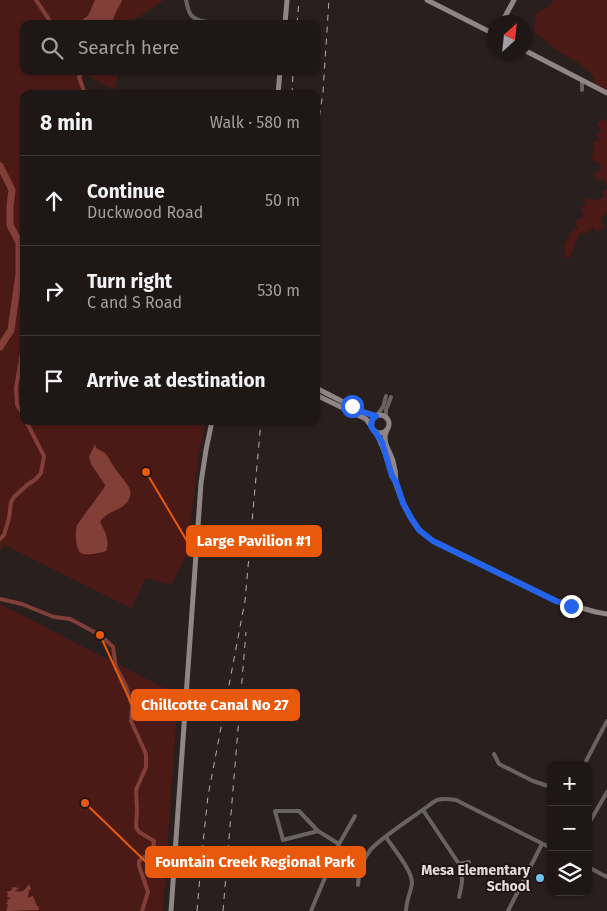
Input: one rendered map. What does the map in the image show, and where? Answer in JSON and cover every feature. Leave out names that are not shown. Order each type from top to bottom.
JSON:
[{"type":"main road","points":[[285,20],[286,0]]},
{"type":"main road","points":[[427,0],[487,30]]},
{"type":"main road","points":[[506,15],[514,0]]},
{"type":"main road","points":[[532,54],[607,93]]},
{"type":"main road","points":[[278,90],[280,75]]},
{"type":"main road","points":[[320,390],[363,412],[377,416],[382,415],[386,418],[389,424],[384,442],[393,460],[396,482]]},
{"type":"main road","points":[[320,397],[366,419],[382,442],[392,476],[411,518],[419,530],[433,541],[556,601],[607,614]]},
{"type":"main road","points":[[371,426],[372,420],[377,416]]},
{"type":"main road","points":[[171,911],[201,483],[211,425]]},
{"type":"main road","points":[[376,433],[382,433],[387,430]]},
{"type":"street","points":[[186,0],[189,12],[193,18],[198,20]]},
{"type":"street","points":[[582,81],[582,90]]},
{"type":"street","points":[[377,416],[388,397],[386,418]]},
{"type":"street","points":[[586,761],[607,721]]},
{"type":"street","points":[[494,754],[499,764],[533,782],[547,786]]},
{"type":"street","points":[[592,818],[607,792]]},
{"type":"street","points":[[358,885],[358,876],[367,855],[372,849],[403,824],[438,800],[456,800],[547,846]]},
{"type":"street","points":[[423,810],[462,871],[463,880],[459,897]]},
{"type":"street","points":[[318,831],[283,840],[276,811],[300,811],[318,831],[340,844]]},
{"type":"street","points":[[310,911],[340,844],[355,816]]},
{"type":"street","points":[[386,837],[411,878],[412,884],[406,911]]},
{"type":"street","points":[[508,911],[542,844]]},
{"type":"street","points":[[459,864],[469,862]]},
{"type":"street","points":[[592,870],[607,877]]},
{"type":"shaded area","points":[[0,0],[164,0],[134,20],[20,20],[20,75],[84,75],[85,90],[20,90],[20,425],[205,425],[197,459],[187,554],[171,585],[146,578],[131,608],[5,545],[0,550]]},
{"type":"shaded area","points":[[95,0],[122,0],[112,20],[83,20],[88,16]]},
{"type":"shaded area","points":[[554,0],[607,0],[607,90],[595,85],[593,75],[576,61],[554,49],[534,32],[536,13],[548,7]]},
{"type":"shaded area","points":[[86,75],[118,75],[114,90]]},
{"type":"shaded area","points":[[604,118],[607,122],[607,185],[604,179],[597,181],[594,174],[601,170],[601,166],[598,162],[592,160],[593,142],[600,139],[595,134],[602,132],[597,124]]},
{"type":"shaded area","points":[[607,189],[607,213],[601,218],[601,222],[605,227],[597,232],[593,227],[585,234],[579,232],[570,258],[566,257],[564,255],[566,252],[563,248],[569,232],[574,228],[578,229],[578,226],[575,224],[577,220],[585,216],[582,214],[581,208],[586,204],[584,201],[585,197],[597,201],[604,197],[602,191]]},
{"type":"shaded area","points":[[95,444],[96,448],[104,452],[127,484],[130,494],[129,500],[125,504],[100,522],[107,540],[106,551],[86,554],[79,551],[76,535],[77,525],[105,485],[91,464],[89,457]]},
{"type":"shaded area","points":[[0,604],[178,695],[163,911],[0,911]]},
{"type":"shaded area","points":[[29,884],[31,889],[29,890],[28,897],[33,896],[39,910],[6,911],[7,900],[11,898],[7,897],[7,891],[11,891],[13,887],[19,888],[15,891],[22,891]]},
{"type":"waterway","points":[[36,0],[49,20]]},
{"type":"waterway","points":[[80,75],[84,90]]},
{"type":"waterway","points":[[0,166],[12,190],[10,225],[19,242],[19,274],[11,330],[0,347]]},
{"type":"waterway","points":[[20,364],[16,388],[17,405],[20,410]]},
{"type":"waterway","points":[[0,539],[4,535],[11,502],[14,497],[41,473],[44,456],[28,425]]},
{"type":"waterway","points":[[0,599],[22,604],[54,617],[70,619],[100,635],[113,647],[116,667],[126,686],[132,706],[131,721],[136,732]]},
{"type":"waterway","points":[[137,734],[146,754],[146,767],[136,790],[136,827],[139,832],[154,841],[151,851],[139,861],[148,892],[142,911]]},
{"type":"railway","points":[[297,20],[299,0]]},
{"type":"railway","points":[[320,113],[329,0]]},
{"type":"railway","points":[[292,90],[293,75]]},
{"type":"railway","points":[[197,911],[208,796],[245,601],[261,425]]},
{"type":"railway","points":[[223,911],[246,632]]},
{"type":"place","name":"Large Pavilion #1","points":[[146,472]]},
{"type":"place","name":"Chillcotte Canal No 27","points":[[100,635]]},
{"type":"place","name":"Fountain Creek Regional Park","points":[[85,803]]},
{"type":"place","name":"Mesa Elementary School","points":[[540,878]]},
{"type":"route","points":[[352,406],[376,416],[371,423],[372,429],[382,442],[392,476],[403,503],[419,530],[433,541],[528,588],[571,606]]}]
